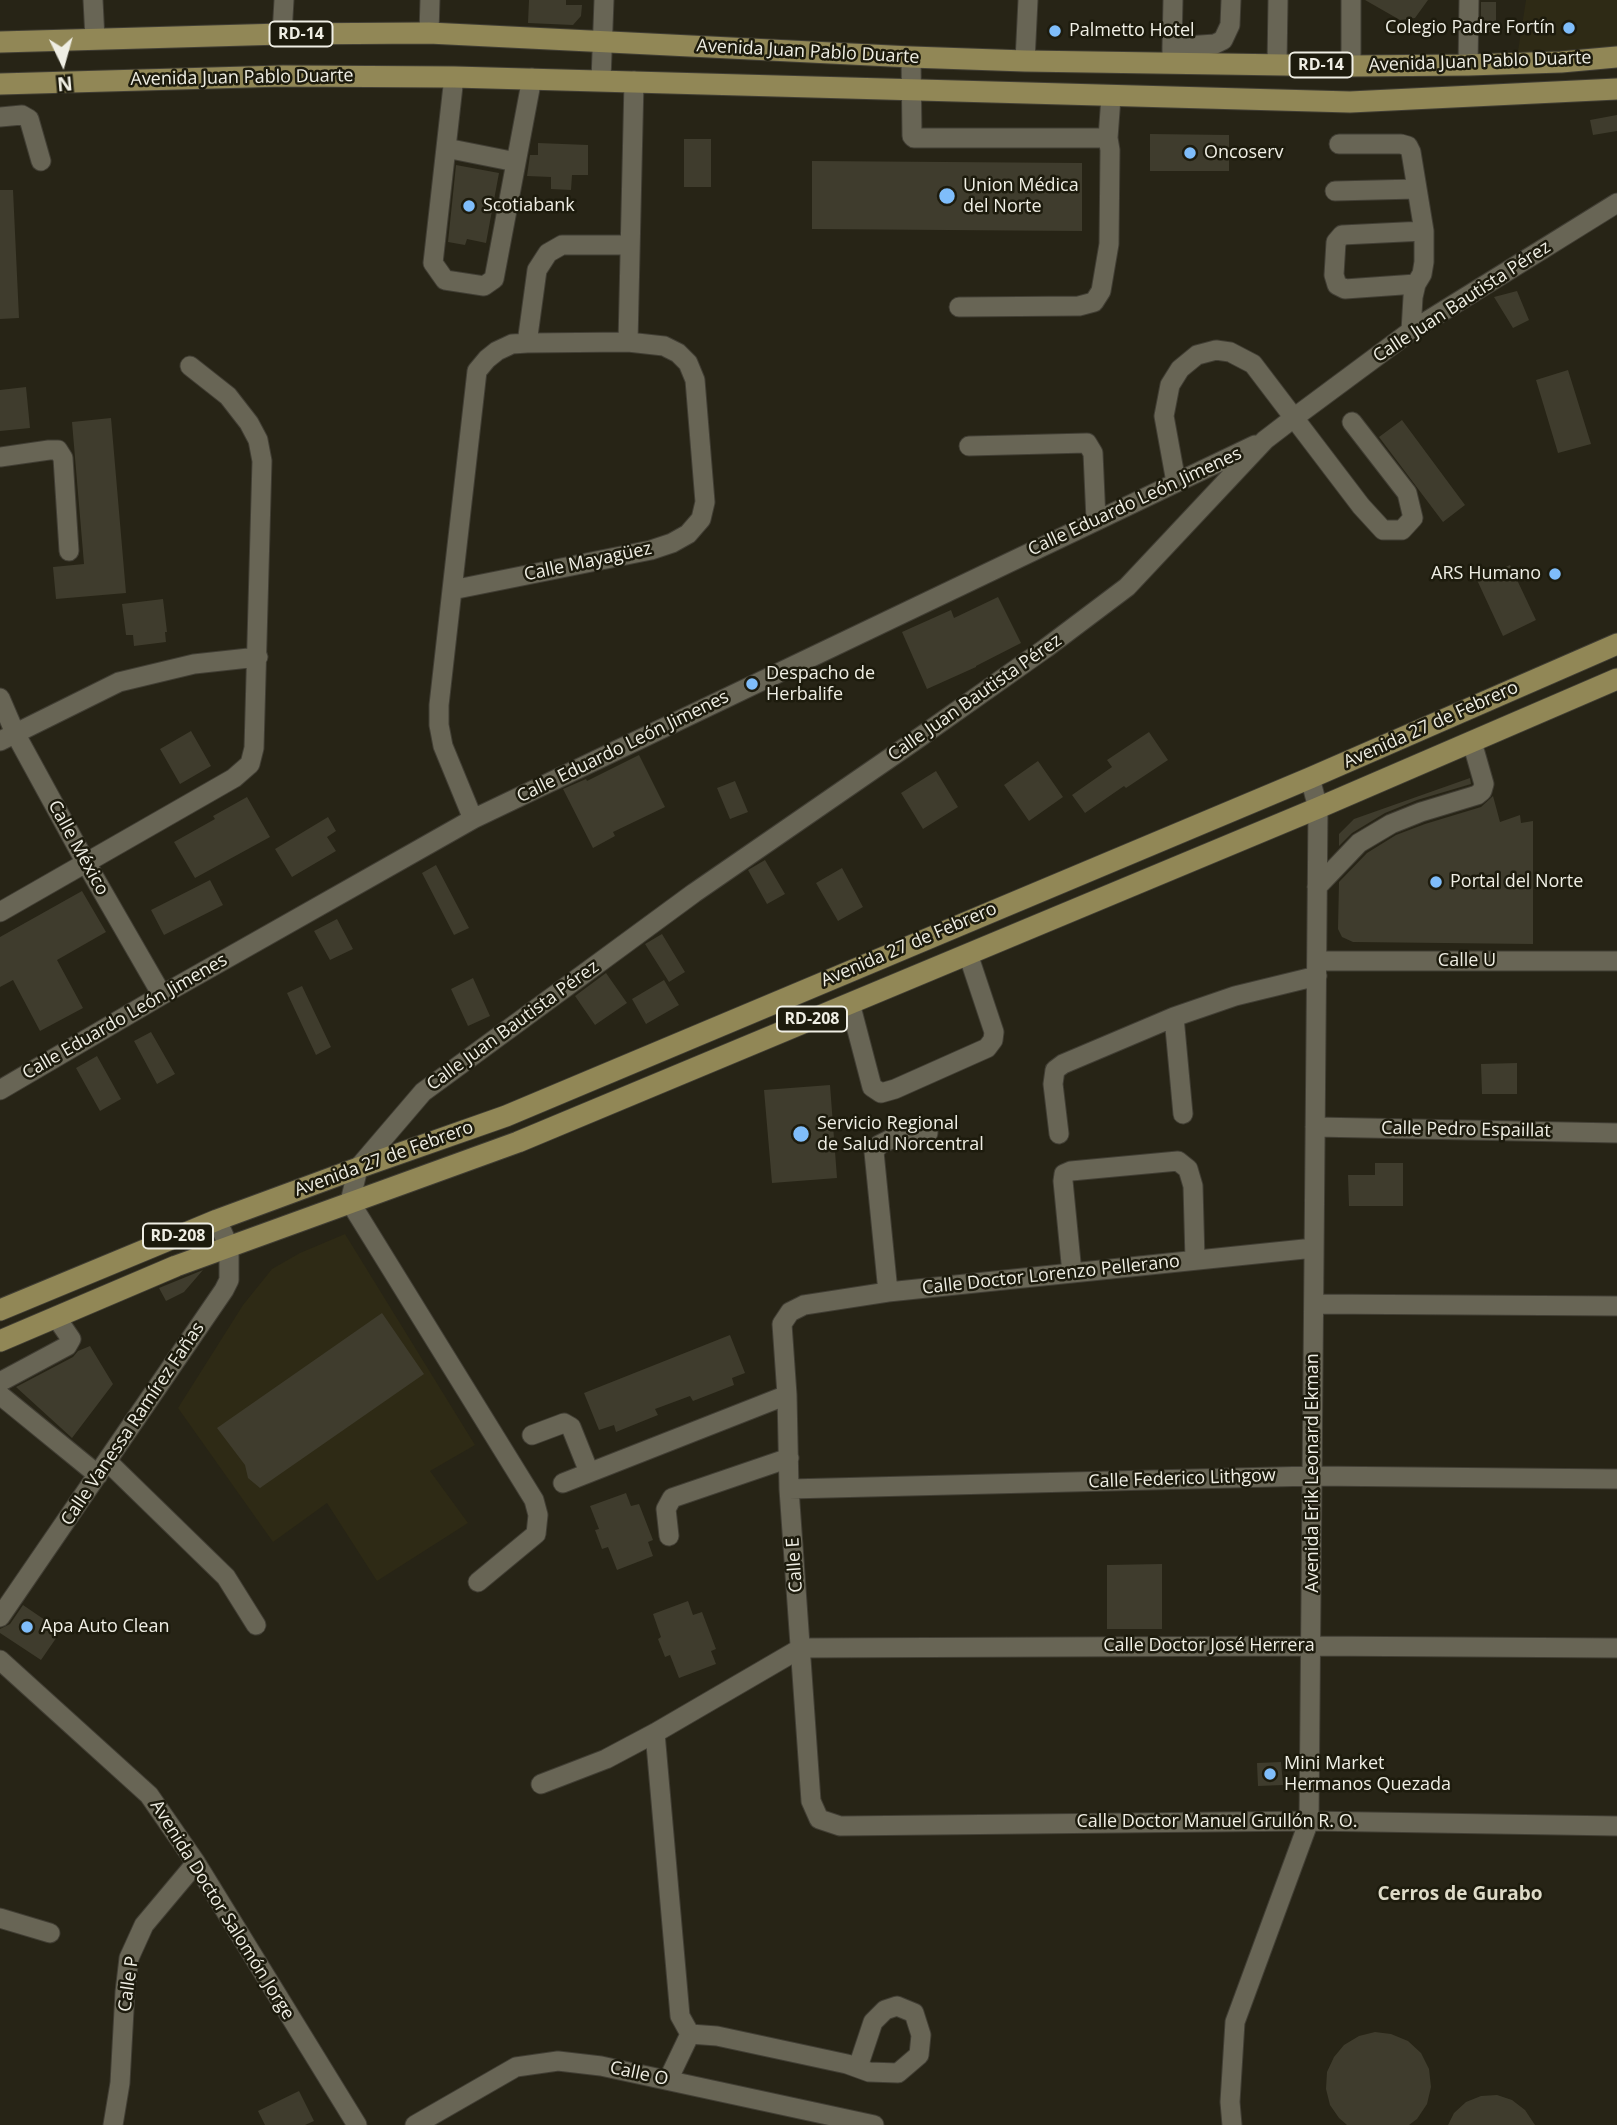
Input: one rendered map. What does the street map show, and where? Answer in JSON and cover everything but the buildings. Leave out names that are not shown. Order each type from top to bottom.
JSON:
[{"type":"main road","name":"Avenida Juan Pablo Duarte","points":[[0,42],[429,33],[1025,61],[1172,55],[1277,64],[1351,66],[1561,62],[1617,57]]},
{"type":"main road","name":"Avenida Juan Pablo Duarte","points":[[0,84],[283,76],[532,78],[1350,102],[1617,89]]},
{"type":"main road","points":[[1595,91],[1617,97]]},
{"type":"main road","name":"Avenida 27 de Febrero","points":[[0,1310],[217,1220],[506,1116],[1310,778],[1617,644]]},
{"type":"main road","name":"Avenida 27 de Febrero","points":[[0,1341],[176,1266],[518,1142],[1318,808],[1617,679]]},
{"type":"street","points":[[93,0],[94,39]]},
{"type":"street","points":[[282,34],[284,0]]},
{"type":"street","points":[[429,33],[430,0]]},
{"type":"street","points":[[601,80],[604,0]]},
{"type":"street","points":[[1025,61],[1028,0]]},
{"type":"street","points":[[1173,0],[1172,55],[1223,40],[1230,25],[1231,0]]},
{"type":"street","points":[[1277,64],[1278,0]]},
{"type":"street","points":[[1351,0],[1351,66]]},
{"type":"street","points":[[1468,65],[1469,0]]},
{"type":"street","points":[[911,57],[912,135],[915,138],[1108,138]]},
{"type":"street","points":[[454,77],[433,262],[445,280],[484,286],[494,279],[532,78]]},
{"type":"street","points":[[628,342],[634,81]]},
{"type":"street","points":[[959,307],[1079,306],[1094,302],[1101,291],[1110,244],[1108,138],[1111,97]]},
{"type":"street","points":[[0,117],[22,115],[29,119],[41,161]]},
{"type":"street","points":[[1339,144],[1401,144],[1408,146],[1411,152],[1424,231],[1422,274],[1413,297],[1411,331]]},
{"type":"street","points":[[446,148],[516,162]]},
{"type":"street","points":[[1335,191],[1416,189]]},
{"type":"street","name":"Calle Juan Bautista Pérez","points":[[350,1202],[358,1168],[423,1092],[694,893],[1046,649],[1127,587],[1265,440],[1295,417],[1411,331],[1617,203]]},
{"type":"street","points":[[1416,284],[1345,289],[1337,285],[1334,275],[1336,242],[1342,235],[1424,231]]},
{"type":"street","points":[[527,343],[537,270],[548,254],[562,245],[630,245]]},
{"type":"street","name":"Calle Mayagüez","points":[[452,590],[651,550],[688,534],[701,520],[705,502],[695,380],[688,363],[678,353],[664,346],[628,342],[512,344],[497,351],[477,372],[452,590],[439,705],[443,746],[473,819]]},
{"type":"street","points":[[1176,482],[1164,416],[1170,384],[1180,369],[1197,355],[1216,350],[1230,352],[1253,364],[1383,530],[1402,530],[1413,518],[1408,493],[1352,422]]},
{"type":"street","points":[[0,912],[234,778],[250,764],[254,748],[258,657],[262,461],[258,440],[249,423],[228,396],[190,366]]},
{"type":"street","name":"Calle Eduardo León Jimenes","points":[[0,1090],[473,819],[1265,440]]},
{"type":"street","points":[[969,446],[1087,443],[1093,453],[1096,520]]},
{"type":"street","points":[[0,457],[58,450],[63,458],[69,551]]},
{"type":"street","points":[[7,737],[119,682],[194,664],[258,657]]},
{"type":"street","name":"Calle México","points":[[0,698],[7,737],[86,863],[162,995]]},
{"type":"street","points":[[1317,887],[1359,843],[1391,824],[1482,791],[1484,784],[1472,742]]},
{"type":"street","name":"Avenida Erik Leonard Ekman","points":[[1232,2125],[1230,2102],[1235,2022],[1309,1821],[1318,808],[1310,778]]},
{"type":"street","points":[[849,1003],[872,1087],[881,1093],[895,1089],[987,1048],[993,1040],[994,1032],[968,954]]},
{"type":"street","name":"Calle U","points":[[1059,1134],[1053,1084],[1055,1070],[1063,1064],[1174,1017],[1317,968],[1617,961]]},
{"type":"street","points":[[1174,1017],[1182,1114]]},
{"type":"street","name":"Calle Pedro Espaillat","points":[[1315,1127],[1617,1133]]},
{"type":"street","points":[[888,1292],[874,1152],[879,1145],[889,1140],[928,1133]]},
{"type":"street","points":[[1072,1273],[1063,1181],[1065,1174],[1071,1171],[1178,1161],[1188,1169],[1193,1186],[1195,1260]]},
{"type":"street","points":[[350,1202],[534,1500],[538,1515],[536,1534],[478,1582]]},
{"type":"street","name":"Calle Vanessa Ramírez Fañas","points":[[0,1617],[224,1290],[229,1280],[229,1247],[217,1220]]},
{"type":"street","name":"Calle Doctor Lorenzo Pellerano","points":[[790,1311],[804,1305],[888,1292],[1314,1248]]},
{"type":"street","points":[[1314,1304],[1617,1306]]},
{"type":"street","name":"Calle E","points":[[790,1311],[782,1324],[789,1489],[811,1801],[819,1819]]},
{"type":"street","points":[[0,1382],[67,1346],[71,1339],[56,1317]]},
{"type":"street","points":[[0,1395],[103,1468],[226,1577],[256,1625]]},
{"type":"street","points":[[563,1483],[787,1395]]},
{"type":"street","points":[[532,1435],[564,1423],[570,1427],[589,1472]]},
{"type":"street","points":[[669,1536],[666,1508],[672,1498],[789,1458]]},
{"type":"street","name":"Calle Federico Lithgow","points":[[789,1489],[1313,1476],[1617,1479]]},
{"type":"street","points":[[541,1784],[606,1759],[801,1648]]},
{"type":"street","name":"Calle Doctor José Herrera","points":[[801,1648],[1617,1648]]},
{"type":"street","name":"Avenida Doctor Salomón Jorge","points":[[0,1660],[149,1795],[195,1863],[357,2125]]},
{"type":"street","points":[[655,1733],[680,2016],[690,2034]]},
{"type":"street","name":"Calle Doctor Manuel Grullón R. O.","points":[[819,1819],[840,1826],[1309,1821],[1617,1826]]},
{"type":"street","name":"Calle P","points":[[113,2125],[120,2083],[129,1958],[144,1924],[195,1863]]},
{"type":"street","points":[[0,1918],[50,1933]]},
{"type":"street","points":[[690,2034],[718,2036],[858,2067]]},
{"type":"street","points":[[668,2080],[690,2034]]},
{"type":"street","name":"Calle O","points":[[415,2125],[516,2067],[558,2061],[601,2066],[874,2125]]},
{"type":"shaded area","name":"Colegio Padre Fortín","points":[[1526,0],[1617,0],[1617,57],[1516,64]]},
{"type":"shaded area","points":[[345,1234],[475,1445],[430,1471],[468,1523],[377,1581],[327,1503],[273,1542],[178,1408],[243,1305],[272,1269],[300,1253]]},
{"type":"place","name":"Colegio Padre Fortín","points":[[1569,28]]},
{"type":"place","name":"Palmetto Hotel","points":[[1055,31]]},
{"type":"place","name":"Oncoserv","points":[[1190,153]]},
{"type":"place","name":"Union Médica del Norte","points":[[947,196]]},
{"type":"place","name":"Scotiabank","points":[[469,206]]},
{"type":"place","name":"ARS Humano","points":[[1555,574]]},
{"type":"place","name":"Despacho de Herbalife","points":[[752,684]]},
{"type":"place","name":"Portal del Norte","points":[[1436,882]]},
{"type":"place","name":"Servicio Regional de Salud Norcentral","points":[[801,1134]]},
{"type":"place","name":"Apa Auto Clean","points":[[27,1627]]},
{"type":"place","name":"Mini Market Hermanos Quezada","points":[[1270,1774]]},
{"type":"district","name":"Cerros de Gurabo","points":[[1460,1895]]}]
